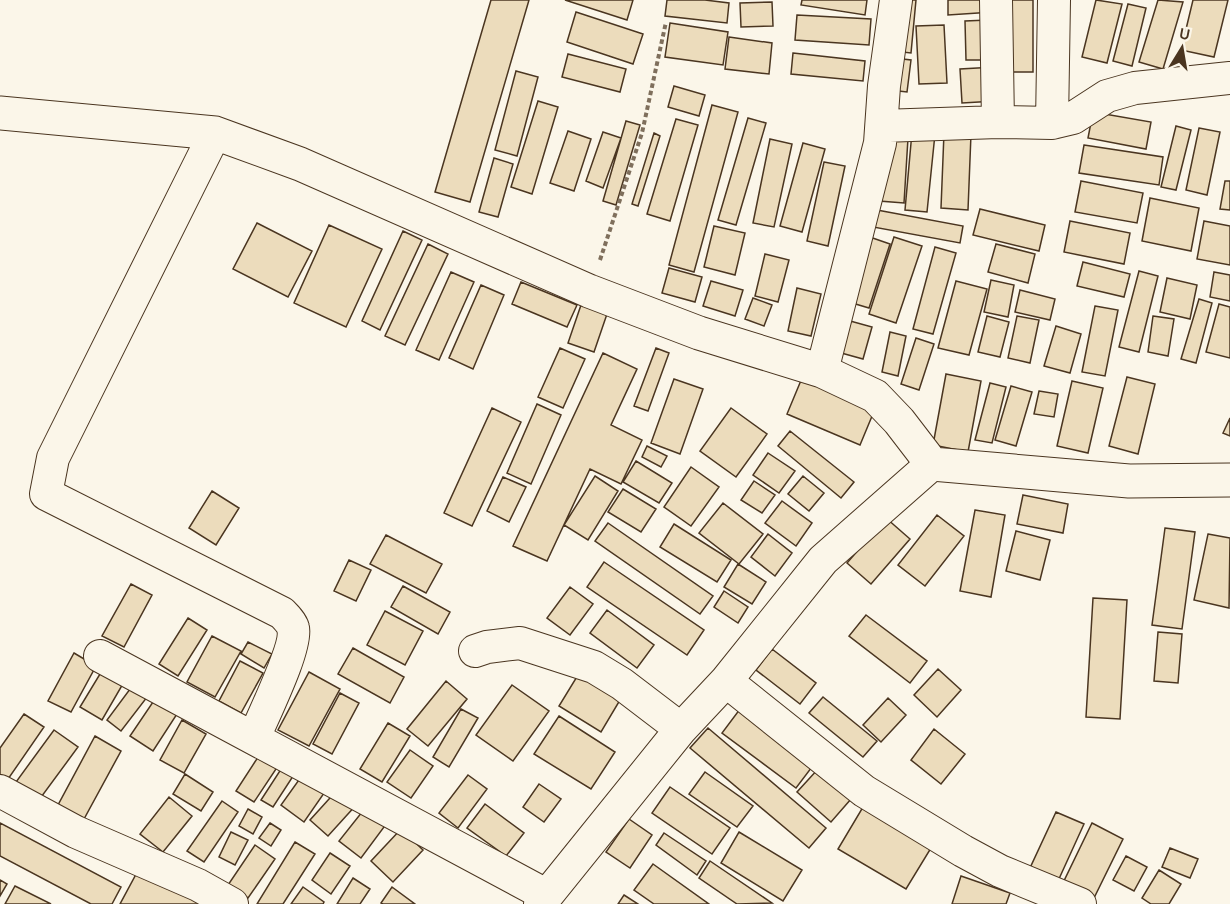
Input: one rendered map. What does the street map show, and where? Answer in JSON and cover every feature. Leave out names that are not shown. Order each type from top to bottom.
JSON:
[{"type":"street","points":[[822,371],[880,143],[884,86],[896,0]]},
{"type":"street","points":[[996,0],[998,122]]},
{"type":"street","points":[[1052,123],[1054,0]]},
{"type":"street","points":[[882,126],[998,122],[1052,123],[1073,118],[1107,96],[1135,88],[1230,78]]},
{"type":"street","points":[[0,113],[215,133],[300,164],[589,291],[699,333],[822,371],[875,396],[899,421],[932,464]]},
{"type":"street","points":[[215,133],[53,458],[46,494],[282,613],[288,620],[293,627],[294,639],[254,738]]},
{"type":"street","points":[[100,656],[254,738],[543,900],[681,729],[726,681],[823,560],[932,464],[1129,481],[1230,480]]},
{"type":"street","points":[[475,651],[487,647],[520,643],[594,668],[622,684],[681,729]]},
{"type":"street","points":[[726,681],[864,791],[1000,871],[1080,904]]},
{"type":"street","points":[[0,791],[76,832],[198,885],[232,904]]},
{"type":"path","points":[[589,291],[642,133],[666,22]]},
{"type":"building","points":[[491,0],[529,0],[470,202],[435,192]]},
{"type":"building","points":[[565,0],[633,0],[627,20]]},
{"type":"building","points":[[667,0],[705,0],[729,3],[727,23],[665,16]]},
{"type":"building","points":[[802,0],[867,0],[865,15],[801,5]]},
{"type":"building","points":[[899,0],[916,0],[911,53],[894,51]]},
{"type":"building","points":[[948,0],[993,0],[993,12],[948,15]]},
{"type":"building","points":[[1002,0],[1033,0],[1033,72],[1002,72]]},
{"type":"building","points":[[1096,0],[1122,4],[1107,63],[1082,57]]},
{"type":"building","points":[[1158,0],[1183,2],[1163,69],[1139,62]]},
{"type":"building","points":[[1193,0],[1228,0],[1214,57],[1181,50]]},
{"type":"building","points":[[772,2],[773,26],[741,27],[740,3]]},
{"type":"building","points":[[1128,4],[1146,8],[1132,66],[1113,61]]},
{"type":"building","points":[[576,12],[643,34],[633,64],[567,42]]},
{"type":"building","points":[[797,15],[871,19],[869,45],[795,40]]},
{"type":"building","points":[[988,20],[989,60],[966,60],[965,21]]},
{"type":"building","points":[[670,23],[728,32],[723,65],[665,57]]},
{"type":"building","points":[[944,25],[947,83],[919,84],[916,26]]},
{"type":"building","points":[[729,37],[772,43],[769,74],[725,69]]},
{"type":"building","points":[[793,53],[865,61],[863,81],[791,74]]},
{"type":"building","points":[[568,54],[626,69],[620,92],[562,77]]},
{"type":"building","points":[[894,58],[911,60],[907,92],[890,90]]},
{"type":"building","points":[[995,67],[996,101],[962,103],[960,69]]},
{"type":"building","points":[[516,71],[538,77],[517,156],[495,150]]},
{"type":"building","points":[[674,86],[705,95],[699,116],[668,107]]},
{"type":"building","points":[[538,101],[558,107],[532,194],[511,187]]},
{"type":"building","points":[[712,105],[738,112],[694,272],[669,265]]},
{"type":"building","points":[[1093,112],[1151,122],[1146,149],[1088,138]]},
{"type":"building","points":[[748,118],[766,123],[736,225],[718,220]]},
{"type":"building","points":[[676,119],[698,125],[670,221],[647,214]]},
{"type":"building","points":[[626,121],[640,125],[616,205],[603,201]]},
{"type":"building","points":[[1176,126],[1191,130],[1176,190],[1161,187]]},
{"type":"building","points":[[1199,128],[1220,132],[1207,195],[1186,190]]},
{"type":"building","points":[[568,131],[591,139],[574,191],[550,183]]},
{"type":"building","points":[[603,132],[621,138],[603,188],[586,181]]},
{"type":"building","points":[[912,132],[935,134],[927,212],[905,210]]},
{"type":"building","points":[[654,133],[660,136],[638,206],[632,204]]},
{"type":"building","points":[[944,133],[971,134],[968,210],[941,208]]},
{"type":"building","points":[[884,137],[908,138],[904,203],[879,201]]},
{"type":"building","points":[[770,139],[792,144],[774,227],[753,223]]},
{"type":"building","points":[[803,143],[825,149],[802,232],[780,226]]},
{"type":"building","points":[[1084,145],[1163,157],[1159,185],[1079,173]]},
{"type":"building","points":[[494,158],[513,164],[498,217],[479,212]]},
{"type":"building","points":[[824,162],[845,166],[828,246],[807,241]]},
{"type":"building","points":[[1081,181],[1143,193],[1137,223],[1075,212]]},
{"type":"building","points":[[1225,181],[1230,181],[1230,210],[1220,209]]},
{"type":"building","points":[[1150,198],[1199,208],[1191,251],[1142,241]]},
{"type":"building","points":[[980,209],[1045,225],[1039,251],[973,235]]},
{"type":"building","points":[[877,210],[963,226],[960,243],[873,227]]},
{"type":"building","points":[[1070,221],[1130,233],[1124,264],[1064,252]]},
{"type":"building","points":[[1204,221],[1230,226],[1230,265],[1197,259]]},
{"type":"building","points":[[257,223],[312,251],[288,297],[233,269]]},
{"type":"building","points":[[329,225],[382,249],[346,327],[294,303]]},
{"type":"building","points":[[714,226],[745,233],[735,275],[704,267]]},
{"type":"building","points":[[403,231],[422,240],[380,330],[362,321]]},
{"type":"building","points":[[864,235],[890,244],[869,308],[842,300]]},
{"type":"building","points":[[894,237],[922,246],[896,323],[869,314]]},
{"type":"building","points":[[428,244],[448,254],[405,345],[385,336]]},
{"type":"building","points":[[996,244],[1035,254],[1028,283],[988,272]]},
{"type":"building","points":[[935,247],[956,253],[933,334],[913,329]]},
{"type":"building","points":[[765,254],[789,260],[778,302],[755,296]]},
{"type":"building","points":[[1083,262],[1130,274],[1124,297],[1077,286]]},
{"type":"building","points":[[669,268],[702,277],[695,302],[662,293]]},
{"type":"building","points":[[1139,271],[1158,276],[1139,352],[1119,347]]},
{"type":"building","points":[[451,272],[474,282],[439,360],[416,350]]},
{"type":"building","points":[[1214,272],[1230,275],[1230,301],[1210,297]]},
{"type":"building","points":[[1167,278],[1197,285],[1190,319],[1160,312]]},
{"type":"building","points":[[991,280],[1014,285],[1008,317],[984,312]]},
{"type":"building","points":[[711,281],[743,290],[735,316],[703,306]]},
{"type":"building","points":[[956,281],[987,289],[969,355],[938,348]]},
{"type":"building","points":[[521,282],[577,305],[567,327],[512,304]]},
{"type":"building","points":[[481,285],[504,295],[473,369],[449,358]]},
{"type":"building","points":[[797,288],[821,294],[811,336],[788,331]]},
{"type":"building","points":[[1020,290],[1055,299],[1050,320],[1015,312]]},
{"type":"building","points":[[753,298],[772,305],[764,326],[745,319]]},
{"type":"building","points":[[1199,299],[1212,303],[1196,363],[1181,359]]},
{"type":"building","points":[[1219,304],[1230,307],[1230,358],[1206,352]]},
{"type":"building","points":[[581,305],[607,314],[594,352],[568,343]]},
{"type":"building","points":[[1095,306],[1118,310],[1105,376],[1082,372]]},
{"type":"building","points":[[987,316],[1009,322],[1000,357],[978,352]]},
{"type":"building","points":[[1017,316],[1039,320],[1030,363],[1008,358]]},
{"type":"building","points":[[1153,316],[1174,319],[1168,356],[1148,352]]},
{"type":"building","points":[[843,319],[872,327],[863,359],[834,351]]},
{"type":"building","points":[[1056,326],[1081,334],[1070,373],[1044,366]]},
{"type":"building","points":[[890,332],[906,336],[898,376],[882,372]]},
{"type":"building","points":[[916,338],[934,344],[919,390],[901,384]]},
{"type":"building","points":[[560,348],[585,359],[563,408],[538,397]]},
{"type":"building","points":[[656,348],[669,353],[648,411],[634,406]]},
{"type":"building","points":[[603,353],[637,369],[611,425],[642,440],[621,484],[590,469],[547,561],[513,546]]},
{"type":"building","points":[[946,374],[981,381],[968,452],[933,445]]},
{"type":"building","points":[[1127,377],[1155,384],[1138,454],[1109,446]]},
{"type":"building","points":[[802,378],[875,409],[860,445],[787,414]]},
{"type":"building","points":[[674,379],[703,389],[680,454],[651,443]]},
{"type":"building","points":[[1072,381],[1103,388],[1088,453],[1057,446]]},
{"type":"building","points":[[990,383],[1006,387],[992,443],[975,440]]},
{"type":"building","points":[[1011,386],[1032,392],[1016,446],[995,440]]},
{"type":"building","points":[[1039,391],[1058,394],[1054,417],[1034,414]]},
{"type":"building","points":[[537,404],[561,415],[531,484],[507,473]]},
{"type":"building","points":[[492,408],[521,422],[472,526],[444,513]]},
{"type":"building","points":[[731,408],[767,434],[736,477],[700,451]]},
{"type":"building","points":[[1230,418],[1230,436],[1223,433]]},
{"type":"building","points":[[790,431],[854,482],[841,498],[778,446]]},
{"type":"building","points":[[647,446],[667,456],[661,467],[642,457]]},
{"type":"building","points":[[768,453],[795,471],[779,493],[753,475]]},
{"type":"building","points":[[636,461],[672,483],[659,503],[623,482]]},
{"type":"building","points":[[691,467],[719,487],[691,526],[664,507]]},
{"type":"building","points":[[595,476],[618,491],[588,540],[564,525]]},
{"type":"building","points":[[803,476],[824,493],[809,511],[788,494]]},
{"type":"building","points":[[503,477],[526,487],[509,522],[487,511]]},
{"type":"building","points":[[754,481],[775,495],[762,513],[741,500]]},
{"type":"building","points":[[623,489],[656,509],[641,532],[608,512]]},
{"type":"building","points":[[212,491],[239,508],[216,545],[189,528]]},
{"type":"building","points":[[1023,495],[1068,504],[1063,533],[1017,524]]},
{"type":"building","points":[[782,501],[812,523],[796,546],[765,523]]},
{"type":"building","points":[[723,503],[763,534],[739,564],[699,533]]},
{"type":"building","points":[[975,510],[1005,515],[991,597],[960,591]]},
{"type":"building","points":[[937,515],[964,536],[925,586],[898,565]]},
{"type":"building","points":[[886,518],[910,539],[871,584],[847,563]]},
{"type":"building","points":[[608,523],[713,596],[700,614],[595,541]]},
{"type":"building","points":[[674,524],[731,560],[717,582],[660,547]]},
{"type":"building","points":[[1165,528],[1195,532],[1182,629],[1152,625]]},
{"type":"building","points":[[1016,531],[1050,540],[1040,580],[1006,571]]},
{"type":"building","points":[[768,534],[792,553],[775,576],[751,557]]},
{"type":"building","points":[[1208,534],[1230,538],[1229,608],[1194,600]]},
{"type":"building","points":[[386,535],[442,564],[426,593],[370,564]]},
{"type":"building","points":[[349,560],[371,570],[356,601],[334,591]]},
{"type":"building","points":[[604,562],[704,630],[687,655],[587,587]]},
{"type":"building","points":[[738,564],[766,582],[752,604],[724,587]]},
{"type":"building","points":[[131,584],[152,595],[124,647],[102,636]]},
{"type":"building","points":[[403,586],[450,612],[438,634],[391,607]]},
{"type":"building","points":[[570,587],[593,604],[570,635],[547,618]]},
{"type":"building","points":[[724,591],[748,607],[738,623],[714,607]]},
{"type":"building","points":[[1093,598],[1127,600],[1120,719],[1086,717]]},
{"type":"building","points":[[607,610],[654,645],[637,668],[590,633]]},
{"type":"building","points":[[385,611],[423,631],[405,665],[367,645]]},
{"type":"building","points":[[866,615],[927,661],[910,683],[849,636]]},
{"type":"building","points":[[188,618],[207,630],[178,676],[159,664]]},
{"type":"building","points":[[1158,632],[1182,634],[1178,683],[1154,681]]},
{"type":"building","points":[[212,636],[241,651],[215,697],[187,682]]},
{"type":"building","points":[[248,642],[272,654],[264,668],[241,654]]},
{"type":"building","points":[[353,648],[404,677],[390,703],[338,674]]},
{"type":"building","points":[[772,649],[816,683],[800,704],[756,670]]},
{"type":"building","points":[[74,653],[96,666],[71,712],[48,701]]},
{"type":"building","points":[[240,661],[263,673],[241,713],[219,701]]},
{"type":"building","points":[[103,669],[124,682],[102,720],[80,707]]},
{"type":"building","points":[[938,669],[961,690],[937,717],[914,695]]},
{"type":"building","points":[[581,670],[623,695],[601,732],[559,706]]},
{"type":"building","points":[[309,672],[340,689],[309,746],[278,730]]},
{"type":"building","points":[[136,681],[151,692],[121,731],[107,720]]},
{"type":"building","points":[[446,681],[467,699],[428,746],[407,729]]},
{"type":"building","points":[[512,685],[549,711],[513,761],[476,735]]},
{"type":"building","points":[[340,693],[359,703],[332,754],[313,744]]},
{"type":"building","points":[[823,697],[877,741],[863,757],[809,713]]},
{"type":"building","points":[[888,698],[906,715],[881,742],[863,725]]},
{"type":"building","points":[[155,699],[177,714],[153,751],[130,736]]},
{"type":"building","points":[[461,709],[478,718],[449,767],[433,757]]},
{"type":"building","points":[[740,709],[815,763],[796,788],[722,733]]},
{"type":"building","points":[[24,714],[44,727],[6,782],[0,778],[0,748]]},
{"type":"building","points":[[559,716],[615,752],[591,789],[534,754]]},
{"type":"building","points":[[182,720],[206,734],[184,773],[160,760]]},
{"type":"building","points":[[388,723],[410,736],[382,782],[360,769]]},
{"type":"building","points":[[708,728],[826,828],[809,848],[690,748]]},
{"type":"building","points":[[934,729],[965,754],[941,784],[911,760]]},
{"type":"building","points":[[54,730],[78,747],[39,800],[16,782]]},
{"type":"building","points":[[95,736],[121,751],[84,819],[58,805]]},
{"type":"building","points":[[410,750],[433,766],[411,798],[387,782]]},
{"type":"building","points":[[262,751],[280,763],[254,802],[236,791]]},
{"type":"building","points":[[287,760],[299,767],[273,807],[261,800]]},
{"type":"building","points":[[818,769],[851,799],[831,822],[797,792]]},
{"type":"building","points":[[306,770],[329,786],[304,822],[281,805]]},
{"type":"building","points":[[705,772],[753,806],[737,827],[689,794]]},
{"type":"building","points":[[185,774],[213,792],[201,811],[173,794]]},
{"type":"building","points":[[468,775],[487,789],[458,828],[439,813]]},
{"type":"building","points":[[539,784],[561,799],[544,822],[523,807]]},
{"type":"building","points":[[670,787],[730,828],[712,854],[652,813]]},
{"type":"building","points":[[339,788],[357,804],[328,836],[310,820]]},
{"type":"building","points":[[169,797],[192,816],[163,852],[140,834]]},
{"type":"building","points":[[222,801],[238,812],[204,862],[187,851]]},
{"type":"building","points":[[485,804],[524,833],[506,856],[467,828]]},
{"type":"building","points":[[366,807],[387,823],[361,858],[339,841]]},
{"type":"building","points":[[863,807],[931,848],[906,889],[838,849]]},
{"type":"building","points":[[248,809],[262,817],[253,834],[239,826]]},
{"type":"building","points":[[1056,812],[1084,824],[1058,881],[1030,868]]},
{"type":"building","points":[[629,819],[652,835],[630,868],[606,852]]},
{"type":"building","points":[[0,823],[121,887],[112,904],[91,904],[0,856]]},
{"type":"building","points":[[270,823],[281,830],[271,846],[259,838]]},
{"type":"building","points":[[1092,823],[1123,839],[1093,900],[1062,885]]},
{"type":"building","points":[[401,829],[423,850],[393,882],[371,861]]},
{"type":"building","points":[[231,832],[248,840],[235,865],[219,857]]},
{"type":"building","points":[[739,832],[802,870],[783,901],[721,863]]},
{"type":"building","points":[[664,833],[706,861],[697,875],[656,845]]},
{"type":"building","points":[[295,842],[315,854],[283,904],[257,904]]},
{"type":"building","points":[[255,845],[275,859],[248,898],[228,885]]},
{"type":"building","points":[[1170,848],[1198,859],[1190,878],[1162,867]]},
{"type":"building","points":[[330,853],[350,866],[331,894],[312,880]]},
{"type":"building","points":[[1126,856],[1147,867],[1134,891],[1113,880]]},
{"type":"building","points":[[710,861],[772,903],[737,904],[699,878]]},
{"type":"building","points":[[653,864],[709,904],[654,904],[634,890]]},
{"type":"building","points":[[141,865],[212,904],[120,904]]},
{"type":"building","points":[[1159,870],[1181,884],[1169,904],[1151,904],[1142,898]]},
{"type":"building","points":[[961,876],[1010,893],[1006,904],[952,904]]},
{"type":"building","points":[[353,878],[370,889],[360,904],[337,904]]},
{"type":"building","points":[[0,880],[7,884],[0,896]]},
{"type":"building","points":[[15,886],[51,904],[5,904]]},
{"type":"building","points":[[303,887],[324,902],[323,904],[291,904]]},
{"type":"building","points":[[392,887],[415,904],[381,903]]},
{"type":"building","points":[[624,895],[638,904],[618,904]]}]
